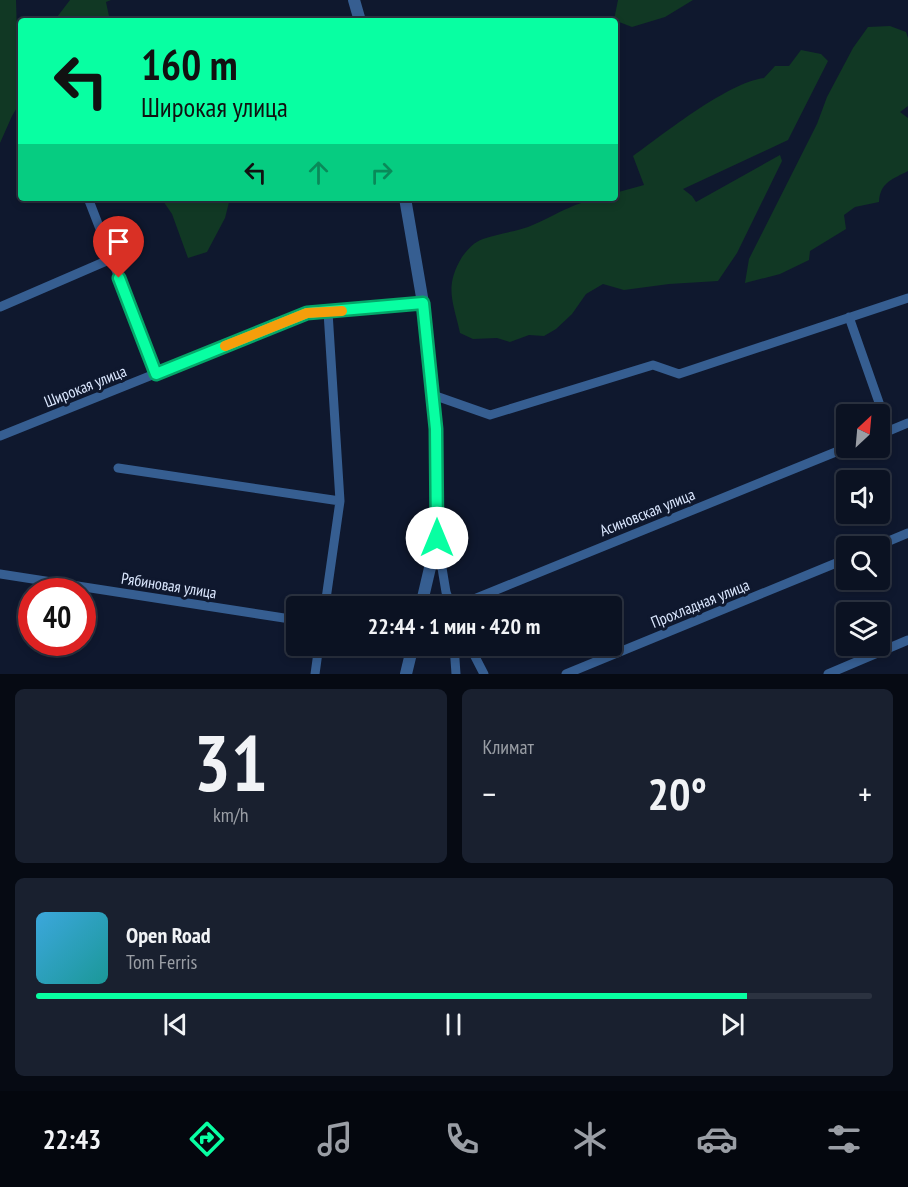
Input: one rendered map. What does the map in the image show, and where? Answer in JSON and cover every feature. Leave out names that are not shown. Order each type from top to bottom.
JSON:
[{"type":"street","points":[[354,0],[359,18]]},
{"type":"street","points":[[89,201],[156,374]]},
{"type":"street","points":[[406,201],[423,303],[433,394],[436,429],[437,538],[447,596]]},
{"type":"street","points":[[0,307],[111,259]]},
{"type":"street","points":[[433,394],[490,415],[653,365],[680,374],[908,297]]},
{"type":"street","name":"Широкая улица","points":[[0,436],[307,313],[423,303]]},
{"type":"street","points":[[326,596],[340,501],[328,312]]},
{"type":"street","points":[[849,317],[880,404]]},
{"type":"street","points":[[890,431],[908,423]]},
{"type":"street","name":"Асиновская улица","points":[[482,596],[836,452]]},
{"type":"street","points":[[118,468],[340,501]]},
{"type":"street","points":[[890,541],[908,533]]},
{"type":"street","points":[[424,596],[437,538]]},
{"type":"street","name":"Прохладная улица","points":[[566,674],[836,563]]},
{"type":"street","name":"Рябиновая улица","points":[[0,574],[286,618]]},
{"type":"street","points":[[828,674],[908,640]]},
{"type":"street","points":[[315,674],[317,656]]},
{"type":"street","points":[[406,674],[410,656]]},
{"type":"street","points":[[455,656],[456,674]]},
{"type":"street","points":[[475,656],[484,674]]},
{"type":"green space","points":[[0,0],[16,0],[18,106],[0,143]]},
{"type":"green space","points":[[70,0],[111,0],[106,2],[109,18],[56,18]]},
{"type":"green space","points":[[618,0],[693,0],[665,17],[632,27],[614,18]]},
{"type":"green space","points":[[890,26],[906,32],[908,38],[908,106],[900,112],[908,118],[908,171],[892,179],[885,186],[879,202],[855,207],[844,215],[846,229],[810,251],[809,260],[780,274],[745,283],[749,259],[853,48],[868,27]]},
{"type":"green space","points":[[801,50],[821,54],[828,61],[788,140],[683,189],[696,202],[780,155],[782,161],[737,253],[718,281],[624,290],[603,284],[586,294],[572,314],[556,329],[544,336],[529,335],[510,342],[497,338],[473,339],[460,333],[453,303],[453,277],[462,257],[474,244],[488,237],[528,227],[579,204],[590,201],[618,201],[618,192],[644,185],[633,156],[732,89],[764,78],[775,66],[789,66]]},
{"type":"green space","points":[[163,201],[229,201],[225,218],[207,252],[188,258],[172,214]]},
{"type":"slow traffic","points":[[225,346],[307,313],[342,311]]},
{"type":"route","points":[[119,278],[156,374],[307,313],[423,303],[436,429],[437,538]]}]
